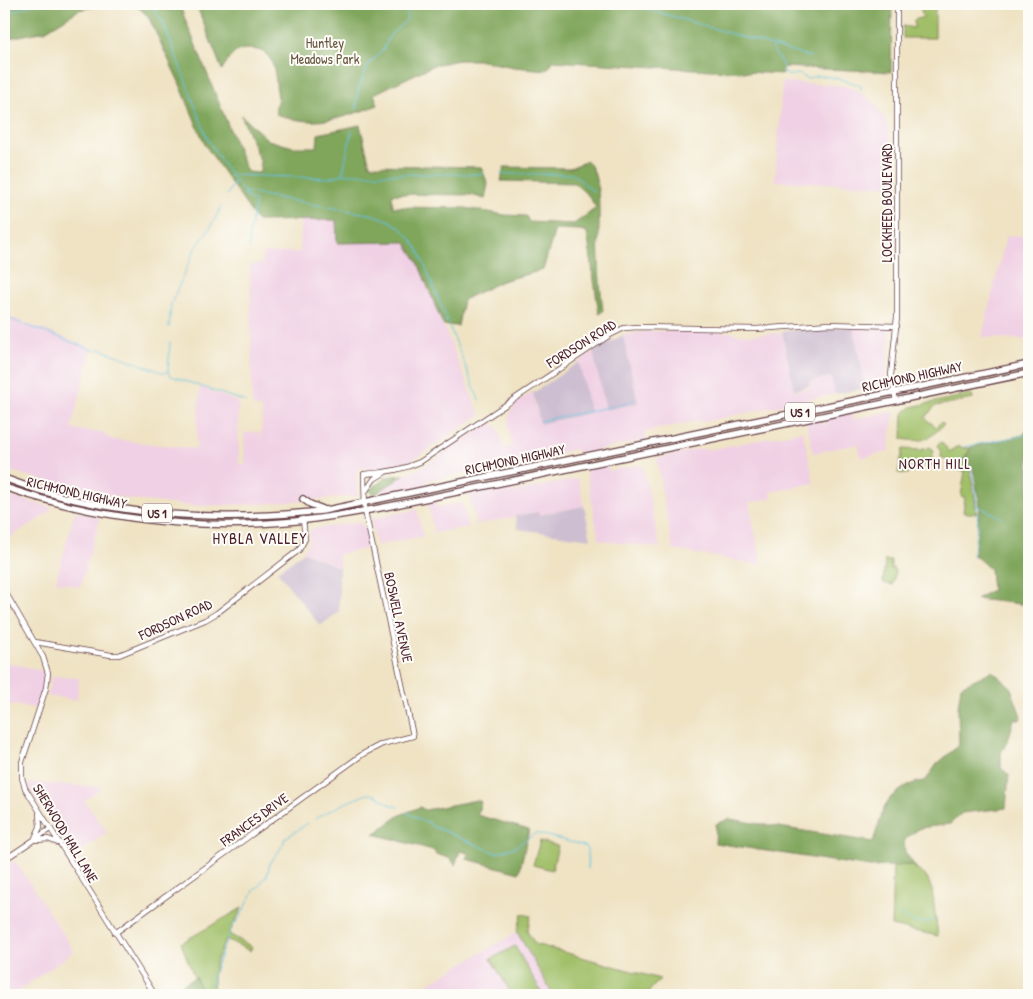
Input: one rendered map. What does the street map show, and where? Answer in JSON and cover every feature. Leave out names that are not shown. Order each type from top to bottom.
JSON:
[{"type":"highway","name":"RICHMOND HIGHWAY","points":[[4,478],[76,500],[162,513],[229,516],[330,510],[1029,364]]},
{"type":"highway","name":"RICHMOND HIGHWAY","points":[[4,487],[95,512],[150,520],[220,525],[303,521],[366,511],[1029,373]]},
{"type":"highway","points":[[303,499],[315,507],[330,510]]},
{"type":"street","name":"LOCKHEED BOULEVARD","points":[[896,401],[891,375],[897,326],[897,4]]},
{"type":"street","name":"FORDSON ROAD","points":[[364,503],[364,474],[405,468],[420,462],[610,335],[624,328],[756,329],[836,323],[897,326]]},
{"type":"street","points":[[364,493],[374,479],[386,472]]},
{"type":"street","name":"BOSWELL AVENUE","points":[[364,503],[413,736]]},
{"type":"street","name":"FORDSON ROAD","points":[[35,642],[119,655],[205,620],[217,613],[299,550],[305,539],[302,513]]},
{"type":"street","name":"SHERWOOD HALL LANE","points":[[4,590],[45,660],[48,672],[48,682],[25,751],[22,767],[25,788],[38,812],[154,995]]},
{"type":"street","name":"FRANCES DRIVE","points":[[115,933],[364,754],[382,744],[413,736]]},
{"type":"street","points":[[33,841],[40,827],[38,812]]},
{"type":"street","points":[[4,860],[50,829]]},
{"type":"street","points":[[33,841],[45,839],[59,843]]},
{"type":"shaded area","points":[[782,82],[849,87],[863,94],[876,105],[886,121],[891,139],[892,186],[775,181]]},
{"type":"shaded area","points":[[301,220],[337,220],[389,242],[405,242],[417,260],[478,411],[481,413],[476,418],[411,461],[389,468],[357,469],[358,496],[263,504],[193,506],[96,494],[4,469],[4,315],[92,348],[71,429],[103,433],[110,439],[196,449],[200,387],[238,402],[239,464],[245,465],[244,433],[260,432],[261,447],[262,409],[252,405],[250,265],[262,264],[263,253],[300,252]]},
{"type":"shaded area","points":[[1029,235],[1029,340],[982,337],[1006,236]]},
{"type":"shaded area","points":[[853,326],[891,329],[885,385],[866,389]]},
{"type":"shaded area","points":[[853,327],[866,388],[835,394],[831,377],[809,382],[810,386],[794,390],[782,331]]},
{"type":"shaded area","points":[[646,331],[734,332],[735,334],[747,335],[782,333],[795,391],[810,388],[809,382],[832,377],[835,394],[645,432],[646,440],[578,454],[577,449],[519,461],[516,460],[517,467],[479,475],[478,470],[425,481],[426,486],[390,494],[385,492],[374,495],[404,475],[423,467],[487,424],[493,424],[498,428],[504,448],[512,446],[508,425],[510,413],[517,403],[532,392],[540,424],[589,413],[579,362],[593,352],[606,409],[638,403],[623,335]]},
{"type":"shaded area","points":[[623,335],[638,403],[606,410],[593,352]]},
{"type":"shaded area","points":[[579,362],[590,413],[540,424],[533,393]]},
{"type":"shaded area","points":[[892,412],[894,416],[888,452],[861,458],[858,444],[813,453],[806,422],[821,419],[823,425],[826,424],[824,418],[852,413],[853,419]]},
{"type":"shaded area","points":[[803,431],[814,483],[771,492],[772,498],[749,503],[762,565],[673,550],[660,482],[658,458],[698,449],[714,449]]},
{"type":"shaded area","points":[[607,463],[609,471],[639,465],[643,466],[660,548],[599,540],[586,471],[589,467]]},
{"type":"shaded area","points":[[577,479],[584,506],[538,515],[537,512],[476,525],[469,493],[510,484],[512,492]]},
{"type":"shaded area","points":[[4,495],[51,507],[50,512],[4,541]]},
{"type":"shaded area","points":[[435,499],[437,507],[463,504],[468,527],[434,533],[427,500]]},
{"type":"shaded area","points":[[584,506],[591,539],[518,529],[515,516],[538,512],[539,515]]},
{"type":"shaded area","points":[[417,509],[423,536],[376,546],[371,519]]},
{"type":"shaded area","points":[[75,511],[100,518],[80,587],[56,581]]},
{"type":"shaded area","points":[[359,522],[364,526],[369,548],[339,554],[339,568],[303,551],[309,542],[309,533],[312,529]]},
{"type":"shaded area","points":[[304,552],[339,568],[339,612],[320,626],[277,571]]},
{"type":"shaded area","points":[[4,662],[43,671],[43,685],[35,708],[4,704]]},
{"type":"shaded area","points":[[52,676],[79,678],[77,700],[47,696]]},
{"type":"shaded area","points":[[28,783],[103,787],[84,801],[107,832],[78,853],[73,852],[64,841],[66,839],[55,823],[52,825],[32,794]]},
{"type":"shaded area","points":[[15,860],[74,951],[13,995],[4,995],[4,868]]},
{"type":"shaded area","points":[[517,932],[553,995],[425,995],[426,985]]},
{"type":"green space","points":[[25,4],[108,4],[79,10],[45,31],[4,39],[4,10]]},
{"type":"green space","points":[[134,4],[179,4],[247,172],[260,173],[260,160],[241,115],[268,140],[293,147],[317,147],[318,134],[360,125],[370,165],[481,167],[488,184],[485,199],[471,195],[392,194],[393,207],[466,208],[505,215],[526,216],[529,222],[574,224],[596,208],[589,196],[574,183],[501,181],[504,167],[570,168],[587,161],[593,169],[598,193],[599,273],[603,311],[599,314],[587,232],[580,230],[555,229],[543,270],[502,281],[463,300],[458,326],[443,325],[417,260],[405,242],[337,243],[336,220],[257,221],[205,145],[179,82],[148,16]]},
{"type":"green space","name":"Huntley Meadows Park","points":[[196,4],[892,4],[891,72],[783,67],[782,74],[552,61],[546,70],[514,67],[477,60],[459,60],[434,65],[374,94],[378,105],[340,118],[315,121],[302,120],[276,114],[278,99],[274,69],[270,58],[266,54],[256,50],[243,49],[229,59],[222,70]]},
{"type":"green space","points":[[920,7],[935,7],[935,38],[903,38],[903,26],[914,28],[914,20],[923,17]]},
{"type":"green space","points":[[972,394],[973,399],[935,406],[925,418],[936,427],[941,422],[944,424],[926,439],[902,439],[903,414],[911,407]]},
{"type":"green space","points":[[1029,428],[1029,605],[976,599],[992,590],[990,569],[974,555],[980,506],[973,467],[964,460],[971,447],[1023,435]]},
{"type":"green space","points":[[941,442],[950,452],[959,446],[971,448],[964,460],[962,460],[969,466],[976,514],[963,512],[965,498],[961,496],[965,471],[954,469],[955,463],[941,457],[937,445]]},
{"type":"green space","points":[[930,447],[935,451],[933,452],[932,466],[920,464],[919,470],[912,469],[907,474],[898,473],[903,449],[921,450]]},
{"type":"green space","points":[[404,475],[374,495],[369,490],[387,477]]},
{"type":"green space","points":[[885,560],[891,561],[891,569],[893,568],[895,571],[893,585],[883,583]]},
{"type":"green space","points":[[992,671],[1010,686],[1021,716],[1020,720],[1014,719],[1008,741],[1001,752],[1001,768],[1009,775],[1006,808],[962,813],[950,824],[920,828],[904,840],[905,852],[917,869],[911,865],[870,867],[715,843],[716,824],[729,819],[873,842],[883,810],[891,797],[908,785],[926,780],[937,764],[959,745],[958,707],[961,686]]},
{"type":"green space","points":[[477,800],[481,802],[477,815],[529,830],[519,873],[467,859],[468,853],[460,851],[455,865],[451,859],[436,854],[433,850],[374,834],[400,815],[420,807],[425,810]]},
{"type":"green space","points":[[540,841],[558,846],[552,870],[533,865]]},
{"type":"green space","points":[[911,865],[927,877],[932,890],[938,936],[891,926],[893,866]]},
{"type":"green space","points":[[242,908],[229,934],[252,947],[250,951],[226,939],[217,959],[214,973],[213,981],[216,995],[201,995],[181,943]]},
{"type":"green space","points":[[522,914],[531,916],[527,931],[535,944],[660,979],[646,995],[553,995],[517,932]]},
{"type":"green space","points":[[515,946],[543,995],[512,995],[491,959]]},
{"type":"green space","points":[[196,977],[202,995],[190,995],[183,984]]},
{"type":"waterway","points":[[4,14],[34,4]]},
{"type":"waterway","points":[[150,4],[163,22],[208,140],[245,196],[255,202],[249,236],[249,248]]},
{"type":"waterway","points":[[356,110],[358,91],[368,65],[383,50],[390,35],[407,20],[407,4]]},
{"type":"waterway","points":[[631,4],[811,56]]},
{"type":"waterway","points":[[655,4],[655,10]]},
{"type":"waterway","points":[[771,47],[782,64],[785,74],[798,74],[808,79],[814,76],[826,76],[851,82],[861,86],[861,90]]},
{"type":"waterway","points":[[343,174],[352,131]]},
{"type":"waterway","points":[[231,175],[328,178],[343,174],[483,174]]},
{"type":"waterway","points":[[501,174],[573,174],[595,193]]},
{"type":"waterway","points":[[227,195],[234,182]]},
{"type":"waterway","points":[[244,192],[374,215],[400,228],[419,251],[479,400]]},
{"type":"waterway","points":[[169,327],[171,304],[195,249],[210,228],[221,207]]},
{"type":"waterway","points":[[4,317],[93,350],[100,349],[164,373],[168,371]]},
{"type":"waterway","points":[[170,343],[168,371],[171,376],[246,402]]},
{"type":"waterway","points":[[540,421],[629,403],[634,398]]},
{"type":"waterway","points":[[963,447],[1025,435],[1029,432]]},
{"type":"waterway","points":[[960,458],[971,467],[976,493],[978,525],[973,556]]},
{"type":"waterway","points":[[978,506],[1002,518]]},
{"type":"waterway","points":[[315,819],[369,794],[375,795],[398,807]]},
{"type":"waterway","points":[[406,812],[424,822],[427,821],[432,826],[496,853],[515,847],[536,833],[585,846],[588,869]]},
{"type":"waterway","points":[[210,995],[212,977],[233,924],[237,922],[255,889],[261,885],[263,879],[267,876],[270,863],[284,843],[284,839],[308,823]]},
{"type":"waterway","points":[[898,914],[915,923],[935,920]]},
{"type":"district","name":"NORTH HILL","points":[[935,463]]},
{"type":"district","name":"HYBLA VALLEY","points":[[260,538]]}]
